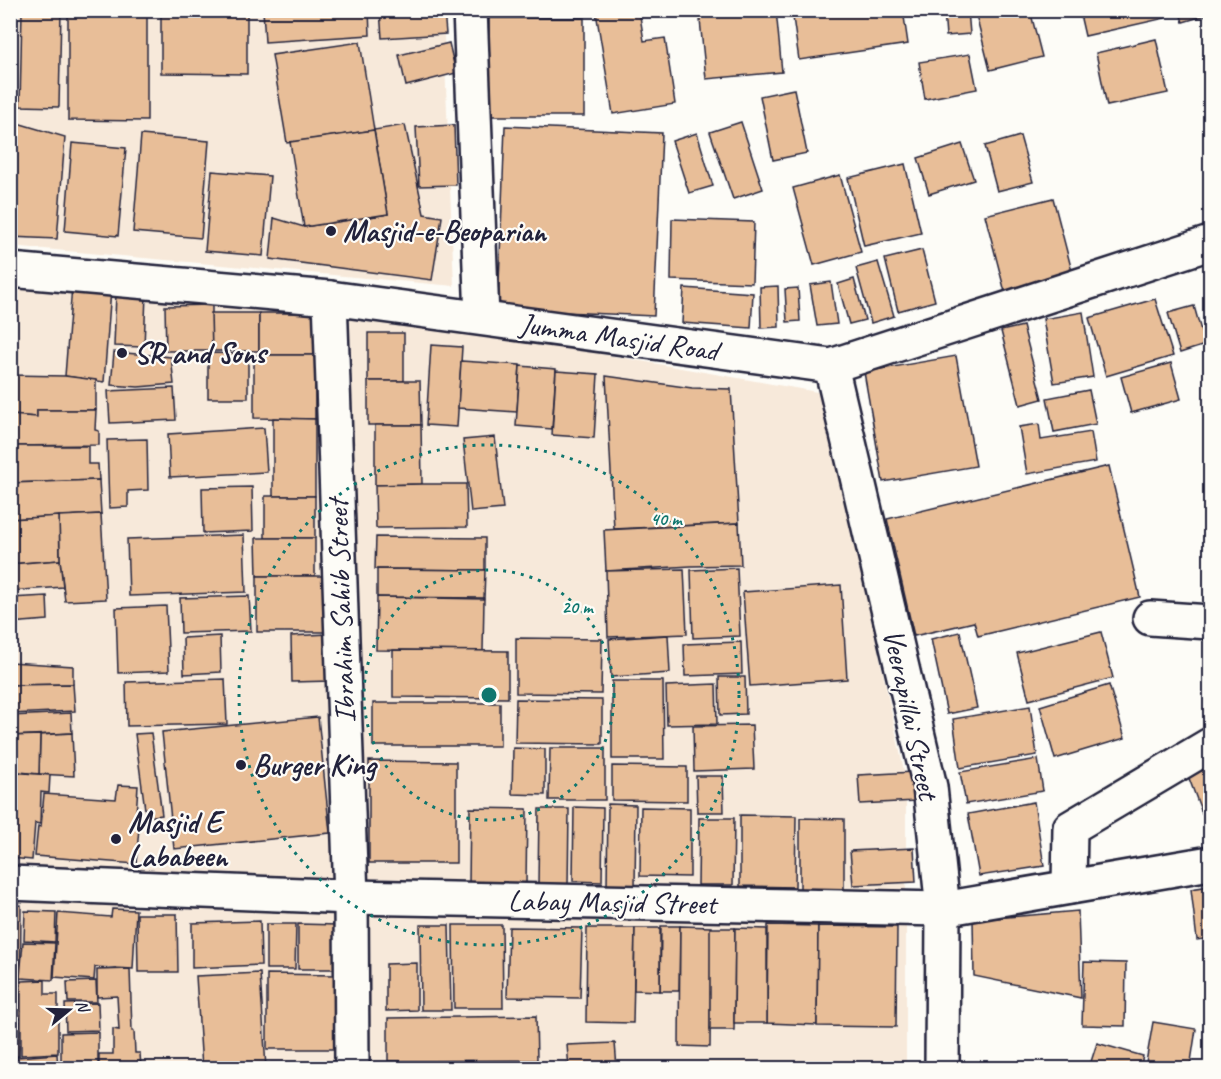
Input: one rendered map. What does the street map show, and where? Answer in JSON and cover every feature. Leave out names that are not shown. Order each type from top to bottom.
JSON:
[{"type":"street","points":[[470,10],[482,318]]},
{"type":"street","name":"Jumma Masjid Road","points":[[10,270],[330,298],[831,366],[1210,243]]},
{"type":"street","name":"Ibrahim Sahib Street","points":[[330,298],[351,897],[352,1068]]},
{"type":"street","name":"Veerapillai Street","points":[[831,366],[930,786],[943,909],[942,1068]]},
{"type":"street","points":[[1150,618],[1210,622]]},
{"type":"street","points":[[1069,887],[1070,828],[1210,745]]},
{"type":"street","name":"Labay Masjid Street","points":[[10,883],[351,897],[943,909],[1210,863]]},
{"type":"shaded area","points":[[10,11],[443,11],[454,286],[11,246]]},
{"type":"shaded area","points":[[10,285],[322,305],[823,393],[906,780],[906,1068],[11,1068]]},
{"type":"building","points":[[10,10],[13,10],[11,84],[10,84]]},
{"type":"building","points":[[22,10],[61,10],[59,107],[20,106]]},
{"type":"building","points":[[68,10],[147,10],[147,121],[68,120]]},
{"type":"building","points":[[161,10],[247,10],[247,74],[161,73]]},
{"type":"building","points":[[263,10],[369,10],[370,35],[265,42]]},
{"type":"building","points":[[380,10],[444,10],[446,34],[382,38]]},
{"type":"building","points":[[639,10],[644,41],[665,38],[675,104],[613,114],[596,12]]},
{"type":"building","points":[[699,10],[776,10],[782,72],[706,79]]},
{"type":"building","points":[[792,10],[903,10],[908,44],[799,60]]},
{"type":"building","points":[[944,10],[968,10],[970,34],[946,36]]},
{"type":"building","points":[[1030,10],[1042,57],[990,70],[975,11]]},
{"type":"building","points":[[1079,10],[1164,10],[1165,18],[1085,36]]},
{"type":"building","points":[[1179,10],[1210,10],[1210,14],[1183,22]]},
{"type":"building","points":[[489,18],[584,18],[584,116],[489,116]]},
{"type":"building","points":[[1156,39],[1168,93],[1107,106],[1096,53]]},
{"type":"building","points":[[360,42],[374,130],[287,143],[272,55]]},
{"type":"building","points":[[449,43],[456,73],[406,86],[399,55]]},
{"type":"building","points":[[970,54],[977,89],[925,99],[919,62]]},
{"type":"building","points":[[794,89],[807,153],[773,160],[760,96]]},
{"type":"building","points":[[10,121],[14,122],[10,157]]},
{"type":"building","points":[[14,122],[65,137],[57,239],[10,237],[10,157]]},
{"type":"building","points":[[741,122],[763,189],[733,199],[710,132]]},
{"type":"building","points":[[405,125],[424,214],[442,217],[432,280],[270,259],[274,218],[304,227],[388,214],[374,130]]},
{"type":"building","points":[[454,125],[456,185],[419,186],[416,127]]},
{"type":"building","points":[[505,126],[662,133],[654,316],[498,309]]},
{"type":"building","points":[[374,130],[388,214],[304,227],[290,142]]},
{"type":"building","points":[[697,133],[713,186],[689,193],[672,141]]},
{"type":"building","points":[[141,135],[209,141],[201,238],[133,232]]},
{"type":"building","points":[[1020,136],[1033,182],[997,191],[985,146]]},
{"type":"building","points":[[72,143],[126,148],[118,236],[65,231]]},
{"type":"building","points":[[962,144],[974,180],[929,194],[918,158]]},
{"type":"building","points":[[905,164],[921,233],[864,246],[848,178]]},
{"type":"building","points":[[212,171],[270,176],[263,256],[205,251]]},
{"type":"building","points":[[840,175],[861,252],[814,265],[793,188]]},
{"type":"building","points":[[1053,198],[1073,275],[1005,292],[985,215]]},
{"type":"building","points":[[672,219],[754,222],[752,283],[671,280]]},
{"type":"building","points":[[922,250],[935,301],[898,311],[885,259]]},
{"type":"building","points":[[878,262],[894,316],[871,323],[856,268]]},
{"type":"building","points":[[854,279],[865,320],[849,324],[838,284]]},
{"type":"building","points":[[831,282],[837,324],[817,326],[810,285]]},
{"type":"building","points":[[72,286],[111,289],[104,382],[65,376]]},
{"type":"building","points":[[778,286],[779,327],[761,328],[760,287]]},
{"type":"building","points":[[684,288],[753,293],[751,328],[682,323]]},
{"type":"building","points":[[798,288],[800,321],[787,322],[785,289]]},
{"type":"building","points":[[116,293],[146,294],[144,347],[114,346]]},
{"type":"building","points":[[1155,299],[1173,356],[1106,376],[1089,318]]},
{"type":"building","points":[[212,305],[212,351],[166,351],[165,306]]},
{"type":"building","points":[[1194,306],[1205,345],[1180,353],[1168,313]]},
{"type":"building","points":[[1083,312],[1093,377],[1054,383],[1043,319]]},
{"type":"building","points":[[211,313],[259,313],[259,351],[212,351]]},
{"type":"building","points":[[259,313],[320,313],[320,355],[259,355]]},
{"type":"building","points":[[1023,326],[1042,399],[1020,405],[1001,331]]},
{"type":"building","points":[[368,333],[404,333],[404,381],[368,381]]},
{"type":"building","points":[[431,345],[462,347],[457,427],[426,425]]},
{"type":"building","points":[[114,352],[171,357],[174,384],[138,387],[111,385]]},
{"type":"building","points":[[208,353],[248,354],[248,398],[208,398]]},
{"type":"building","points":[[254,355],[315,355],[315,419],[254,418]]},
{"type":"building","points":[[956,356],[976,466],[883,482],[864,372]]},
{"type":"building","points":[[461,361],[520,365],[517,412],[458,408]]},
{"type":"building","points":[[1171,363],[1181,399],[1131,413],[1121,377]]},
{"type":"building","points":[[520,366],[556,369],[552,429],[516,426]]},
{"type":"building","points":[[556,371],[598,374],[594,438],[552,435]]},
{"type":"building","points":[[10,375],[65,376],[96,380],[96,410],[37,410],[37,417],[10,415]]},
{"type":"building","points":[[606,376],[692,388],[731,389],[739,523],[614,529]]},
{"type":"building","points":[[368,381],[420,381],[421,425],[368,425]]},
{"type":"building","points":[[174,388],[176,420],[110,423],[108,391]]},
{"type":"building","points":[[1089,390],[1096,424],[1054,432],[1047,398]]},
{"type":"building","points":[[37,410],[96,410],[95,430],[99,431],[99,445],[10,446],[10,415],[37,417]]},
{"type":"building","points":[[273,418],[315,419],[315,496],[273,496]]},
{"type":"building","points":[[1039,424],[1041,440],[1091,432],[1096,462],[1027,474],[1019,427]]},
{"type":"building","points":[[375,425],[421,425],[422,484],[375,485]]},
{"type":"building","points":[[264,428],[267,472],[170,477],[168,434]]},
{"type":"building","points":[[495,437],[503,509],[471,512],[463,440]]},
{"type":"building","points":[[147,439],[148,490],[128,491],[128,507],[109,508],[107,440]]},
{"type":"building","points":[[10,446],[88,446],[88,464],[98,464],[99,480],[10,483]]},
{"type":"building","points":[[1109,466],[1140,597],[978,636],[974,622],[914,636],[887,519]]},
{"type":"building","points":[[99,480],[101,514],[10,519],[10,483]]},
{"type":"building","points":[[466,484],[467,527],[376,528],[375,485]]},
{"type":"building","points":[[252,487],[253,531],[203,533],[202,488]]},
{"type":"building","points":[[265,496],[315,496],[315,538],[265,538]]},
{"type":"building","points":[[101,514],[106,599],[65,601],[60,560],[59,516]]},
{"type":"building","points":[[59,516],[60,560],[10,564],[10,519]]},
{"type":"building","points":[[739,523],[741,565],[606,571],[604,530]]},
{"type":"building","points":[[244,535],[246,592],[129,596],[127,539]]},
{"type":"building","points":[[376,537],[485,538],[485,570],[375,569]]},
{"type":"building","points":[[256,538],[315,538],[315,576],[257,576]]},
{"type":"building","points":[[60,560],[63,587],[10,591],[10,564]]},
{"type":"building","points":[[737,568],[740,636],[693,638],[691,570]]},
{"type":"building","points":[[377,569],[485,570],[484,598],[377,597]]},
{"type":"building","points":[[684,569],[687,634],[608,637],[606,571]]},
{"type":"building","points":[[257,576],[325,576],[325,632],[257,632]]},
{"type":"building","points":[[841,585],[847,679],[750,686],[743,592]]},
{"type":"building","points":[[47,596],[48,620],[10,623],[10,598]]},
{"type":"building","points":[[249,596],[251,631],[181,633],[180,598]]},
{"type":"building","points":[[377,597],[484,599],[483,651],[376,650]]},
{"type":"building","points":[[166,606],[169,671],[118,673],[116,608]]},
{"type":"building","points":[[960,632],[977,708],[947,714],[931,639]]},
{"type":"building","points":[[1101,632],[1113,678],[1029,700],[1017,653]]},
{"type":"building","points":[[329,634],[331,681],[292,682],[291,636]]},
{"type":"building","points":[[668,635],[670,673],[611,677],[609,639]]},
{"type":"building","points":[[220,636],[221,672],[184,674],[183,638]]},
{"type":"building","points":[[516,638],[602,639],[601,694],[516,693]]},
{"type":"building","points":[[741,642],[742,674],[685,676],[684,644]]},
{"type":"building","points":[[393,650],[508,651],[508,698],[393,697]]},
{"type":"building","points":[[10,662],[73,666],[73,684],[10,685]]},
{"type":"building","points":[[719,677],[745,677],[746,714],[720,715]]},
{"type":"building","points":[[225,679],[227,724],[127,726],[126,682]]},
{"type":"building","points":[[612,681],[663,681],[664,759],[612,759]]},
{"type":"building","points":[[73,684],[75,711],[10,714],[10,685]]},
{"type":"building","points":[[716,684],[717,724],[667,725],[666,686]]},
{"type":"building","points":[[1109,685],[1125,738],[1055,759],[1040,706]]},
{"type":"building","points":[[516,699],[602,700],[602,744],[515,743]]},
{"type":"building","points":[[373,703],[500,703],[500,746],[373,746]]},
{"type":"building","points":[[1030,706],[1037,755],[960,768],[953,719]]},
{"type":"building","points":[[71,713],[72,733],[10,736],[10,716]]},
{"type":"building","points":[[318,717],[330,833],[174,849],[162,732]]},
{"type":"building","points":[[752,725],[754,769],[694,771],[693,726]]},
{"type":"building","points":[[72,733],[74,776],[39,774],[40,735]]},
{"type":"building","points":[[151,733],[162,815],[146,817],[135,734]]},
{"type":"building","points":[[40,735],[39,774],[10,771],[10,736]]},
{"type":"building","points":[[513,748],[545,749],[545,795],[512,794]]},
{"type":"building","points":[[550,748],[605,748],[605,800],[549,800]]},
{"type":"building","points":[[1210,756],[1210,810],[1202,813],[1184,765]]},
{"type":"building","points":[[1038,759],[1043,791],[966,804],[960,772]]},
{"type":"building","points":[[369,761],[456,762],[456,863],[369,863]]},
{"type":"building","points":[[612,766],[687,767],[687,801],[612,800]]},
{"type":"building","points":[[10,772],[50,775],[49,793],[41,792],[40,824],[35,823],[32,860],[10,858]]},
{"type":"building","points":[[914,772],[916,801],[860,804],[858,775]]},
{"type":"building","points":[[696,776],[723,776],[724,812],[697,812]]},
{"type":"building","points":[[118,785],[138,786],[136,815],[140,815],[136,864],[35,856],[44,794],[116,799]]},
{"type":"building","points":[[1034,802],[1044,866],[979,876],[968,814]]},
{"type":"building","points":[[608,804],[636,805],[635,888],[607,888]]},
{"type":"building","points":[[574,807],[603,808],[602,882],[573,881]]},
{"type":"building","points":[[641,807],[690,808],[690,877],[640,876]]},
{"type":"building","points":[[470,808],[527,809],[526,884],[469,884]]},
{"type":"building","points":[[539,809],[569,809],[568,886],[538,886]]},
{"type":"building","points":[[740,815],[796,816],[795,887],[740,886]]},
{"type":"building","points":[[699,818],[734,818],[733,885],[698,885]]},
{"type":"building","points":[[800,818],[844,819],[844,893],[800,892]]},
{"type":"building","points":[[914,848],[916,882],[853,885],[850,851]]},
{"type":"building","points":[[1210,886],[1210,938],[1197,940],[1191,889]]},
{"type":"building","points":[[21,905],[20,1019],[10,1019],[10,906]]},
{"type":"building","points":[[112,909],[136,910],[133,969],[95,967],[94,980],[54,977],[58,913],[111,917]]},
{"type":"building","points":[[25,911],[56,912],[55,942],[24,940]]},
{"type":"building","points":[[1078,911],[1081,998],[974,976],[973,920]]},
{"type":"building","points":[[137,914],[177,914],[178,972],[138,972]]},
{"type":"building","points":[[260,921],[261,965],[192,968],[192,923]]},
{"type":"building","points":[[266,924],[296,924],[295,969],[266,969]]},
{"type":"building","points":[[298,924],[338,925],[338,969],[298,969]]},
{"type":"building","points":[[420,925],[449,925],[451,1010],[421,1010]]},
{"type":"building","points":[[453,925],[502,925],[503,1008],[454,1008]]},
{"type":"building","points":[[768,925],[818,926],[817,1025],[767,1023]]},
{"type":"building","points":[[661,926],[680,926],[679,991],[660,991]]},
{"type":"building","points":[[680,926],[711,927],[710,1047],[679,1046]]},
{"type":"building","points":[[818,926],[897,927],[896,1027],[817,1026]]},
{"type":"building","points":[[509,927],[582,928],[580,998],[507,997]]},
{"type":"building","points":[[587,928],[635,928],[633,1023],[586,1022]]},
{"type":"building","points":[[635,928],[660,928],[660,991],[634,990]]},
{"type":"building","points":[[710,928],[735,928],[734,1030],[710,1030]]},
{"type":"building","points":[[735,928],[767,929],[767,1023],[734,1023]]},
{"type":"building","points":[[23,942],[55,943],[53,980],[20,978]]},
{"type":"building","points":[[1084,962],[1126,963],[1125,1026],[1082,1025]]},
{"type":"building","points":[[417,963],[417,1010],[386,1011],[386,964]]},
{"type":"building","points":[[130,969],[132,1031],[134,1031],[135,1053],[140,1053],[141,1068],[99,1068],[99,1054],[113,1054],[113,1029],[119,1030],[117,996],[97,997],[97,970]]},
{"type":"building","points":[[260,973],[266,1068],[202,1068],[196,976]]},
{"type":"building","points":[[267,974],[336,975],[336,1049],[267,1049]]},
{"type":"building","points":[[1210,979],[1210,1068],[1209,1068],[1206,980]]},
{"type":"building","points":[[45,980],[45,994],[58,994],[58,1053],[21,1055],[21,981]]},
{"type":"building","points":[[96,981],[97,1002],[68,1002],[67,982]]},
{"type":"building","points":[[98,1003],[99,1030],[66,1031],[65,1004]]},
{"type":"building","points":[[536,1016],[537,1060],[388,1061],[388,1018]]},
{"type":"building","points":[[10,1021],[20,1021],[19,1056],[10,1056]]},
{"type":"building","points":[[1153,1022],[1196,1029],[1190,1068],[1145,1068]]},
{"type":"building","points":[[98,1032],[98,1068],[61,1068],[61,1033]]},
{"type":"building","points":[[615,1043],[617,1068],[569,1068],[567,1045]]},
{"type":"building","points":[[1097,1043],[1143,1056],[1140,1068],[1089,1068]]},
{"type":"building","points":[[57,1054],[58,1068],[18,1068],[17,1057]]},
{"type":"building","points":[[271,1063],[336,1063],[336,1068],[271,1068]]},
{"type":"building","points":[[390,1065],[451,1065],[451,1068],[390,1068]]},
{"type":"place","name":"Masjid-e-Beoparian","points":[[331,231]]},
{"type":"place","name":"SR and Sons","points":[[122,353]]},
{"type":"place","name":"Burger King","points":[[241,765]]},
{"type":"place","name":"Masjid E Lababeen","points":[[116,839]]}]
